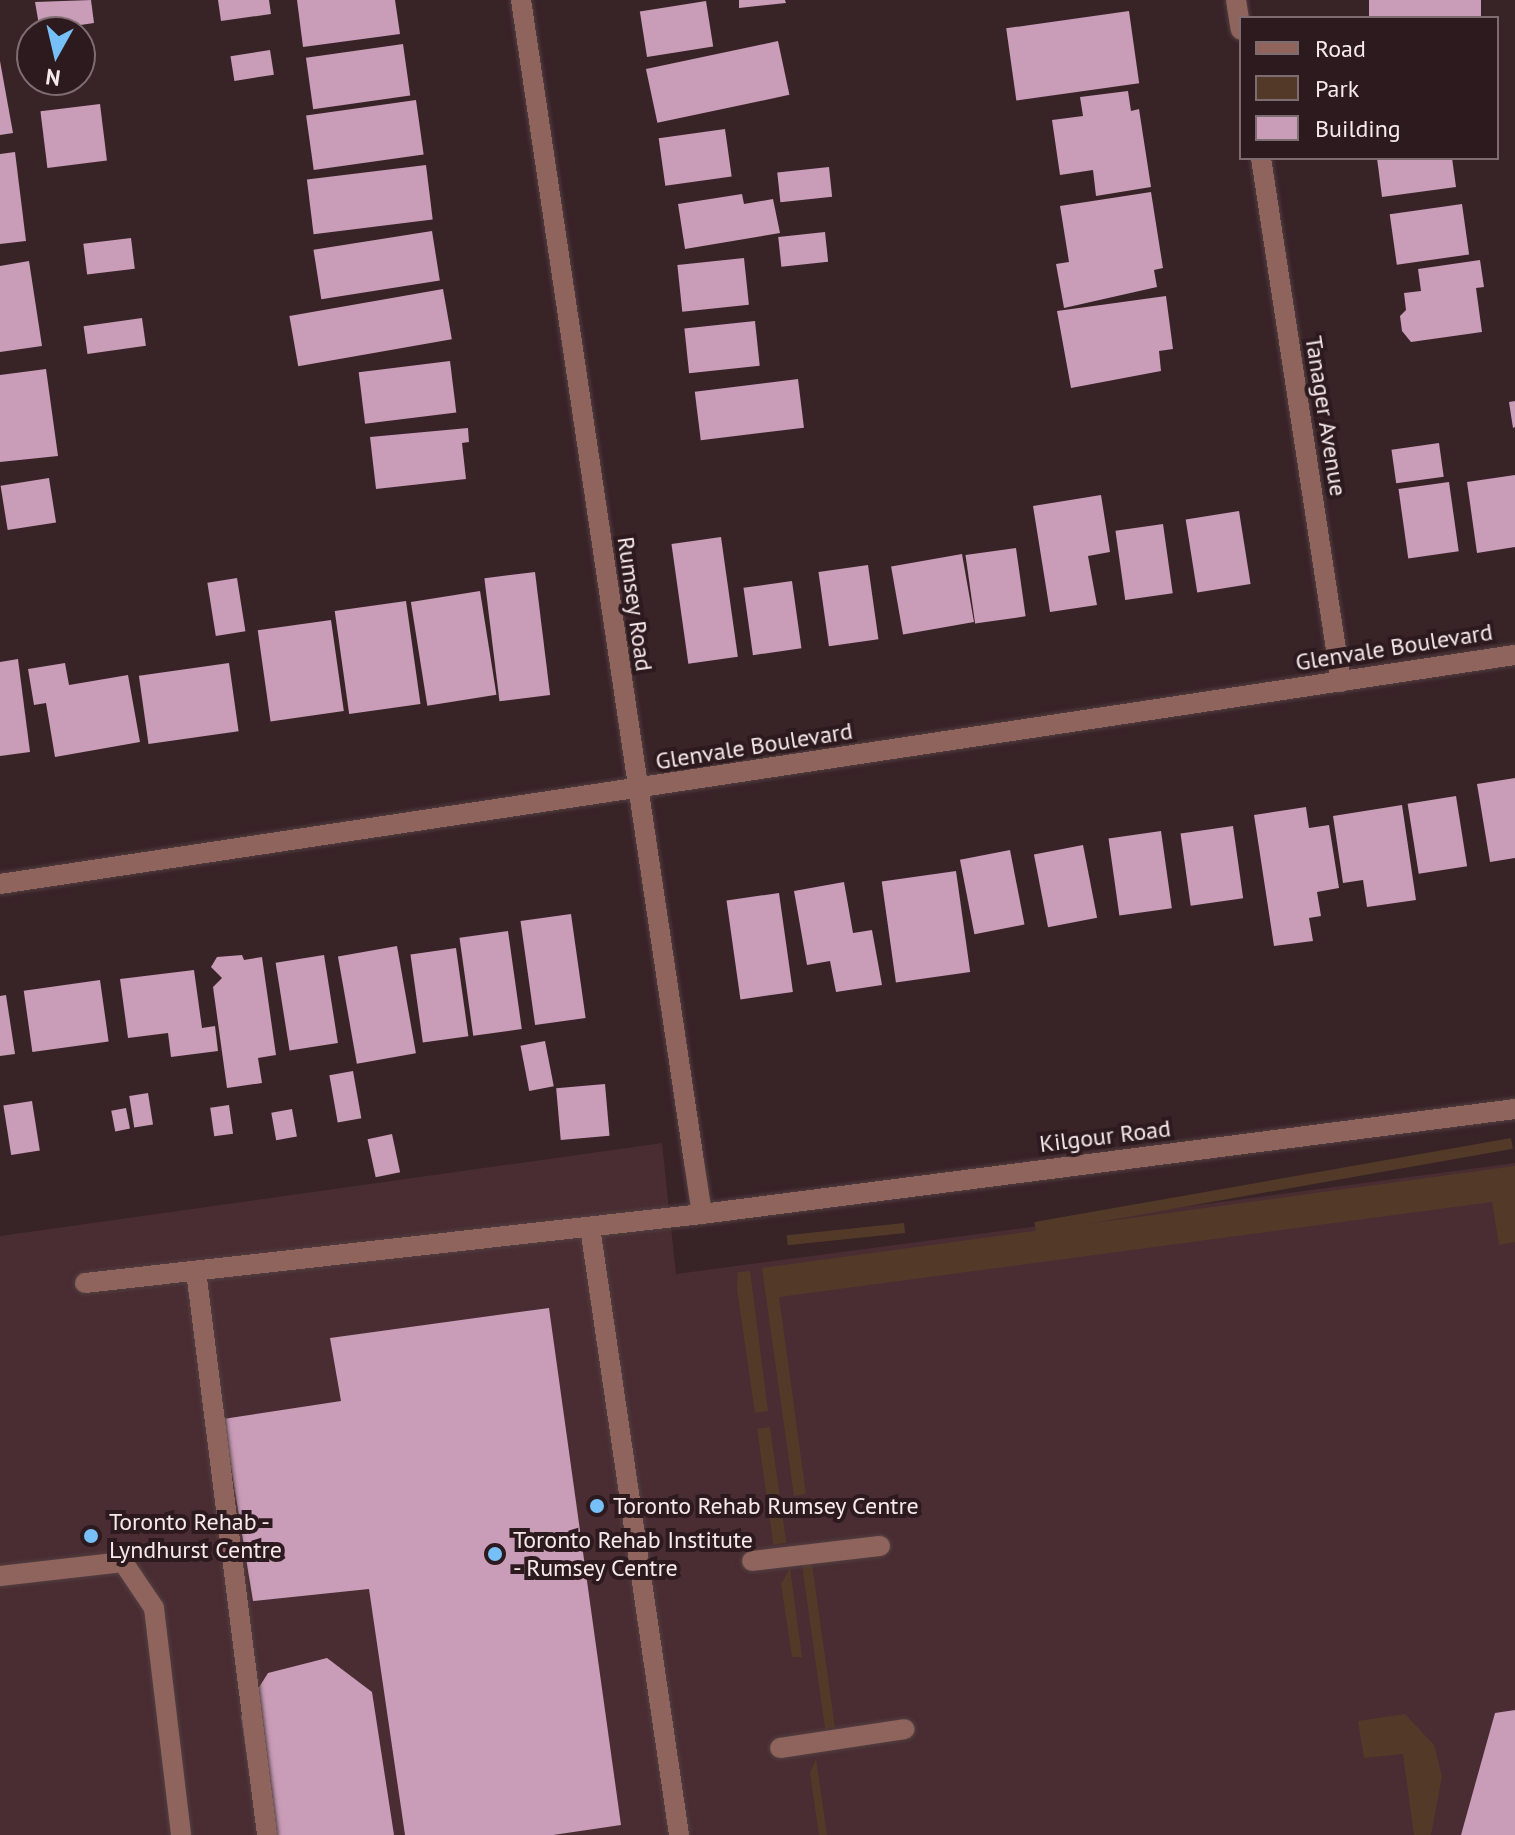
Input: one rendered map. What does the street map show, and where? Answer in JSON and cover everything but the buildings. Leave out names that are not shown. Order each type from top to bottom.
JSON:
[{"type":"street","name":"Rumsey Road","points":[[521,0],[636,790],[702,1214]]},
{"type":"street","name":"Tanager Avenue","points":[[1261,160],[1341,682]]},
{"type":"street","name":"Glenvale Boulevard","points":[[0,884],[1515,655]]},
{"type":"street","name":"Kilgour Road","points":[[85,1283],[702,1214],[1515,1109]]},
{"type":"street","points":[[590,1227],[679,1835]]},
{"type":"street","points":[[196,1271],[267,1835]]},
{"type":"street","points":[[752,1561],[880,1546]]},
{"type":"street","points":[[0,1576],[123,1562],[154,1608],[181,1835]]},
{"type":"street","points":[[780,1748],[905,1729]]},
{"type":"path","points":[[123,1562],[229,1549]]},
{"type":"shaded area","points":[[662,1143],[676,1274],[1515,1163],[1515,1835],[0,1835],[0,1236]]},
{"type":"green space","points":[[1511,1138],[1513,1149],[1036,1233],[1034,1222]]},
{"type":"green space","points":[[1515,1166],[1515,1242],[1499,1245],[1492,1202],[779,1297],[806,1494],[794,1496],[762,1268]]},
{"type":"green space","points":[[904,1223],[905,1233],[788,1245],[787,1235]]},
{"type":"green space","points":[[750,1271],[768,1411],[755,1413],[737,1289],[738,1272]]},
{"type":"green space","points":[[770,1427],[786,1543],[773,1545],[757,1429]]},
{"type":"green space","points":[[812,1564],[835,1727],[825,1729],[802,1565]]},
{"type":"green space","points":[[790,1568],[802,1657],[792,1657],[781,1584]]},
{"type":"green space","points":[[1405,1714],[1434,1745],[1442,1776],[1431,1835],[1414,1835],[1403,1754],[1364,1758],[1358,1721]]},
{"type":"green space","points":[[816,1759],[827,1835],[819,1835],[810,1773]]},
{"type":"place","name":"Toronto Rehab Rumsey Centre","points":[[597,1506]]},
{"type":"place","name":"Toronto Rehab - Lyndhurst Centre","points":[[91,1536]]},
{"type":"place","name":"Toronto Rehab Institute - Rumsey Centre","points":[[495,1554]]}]
